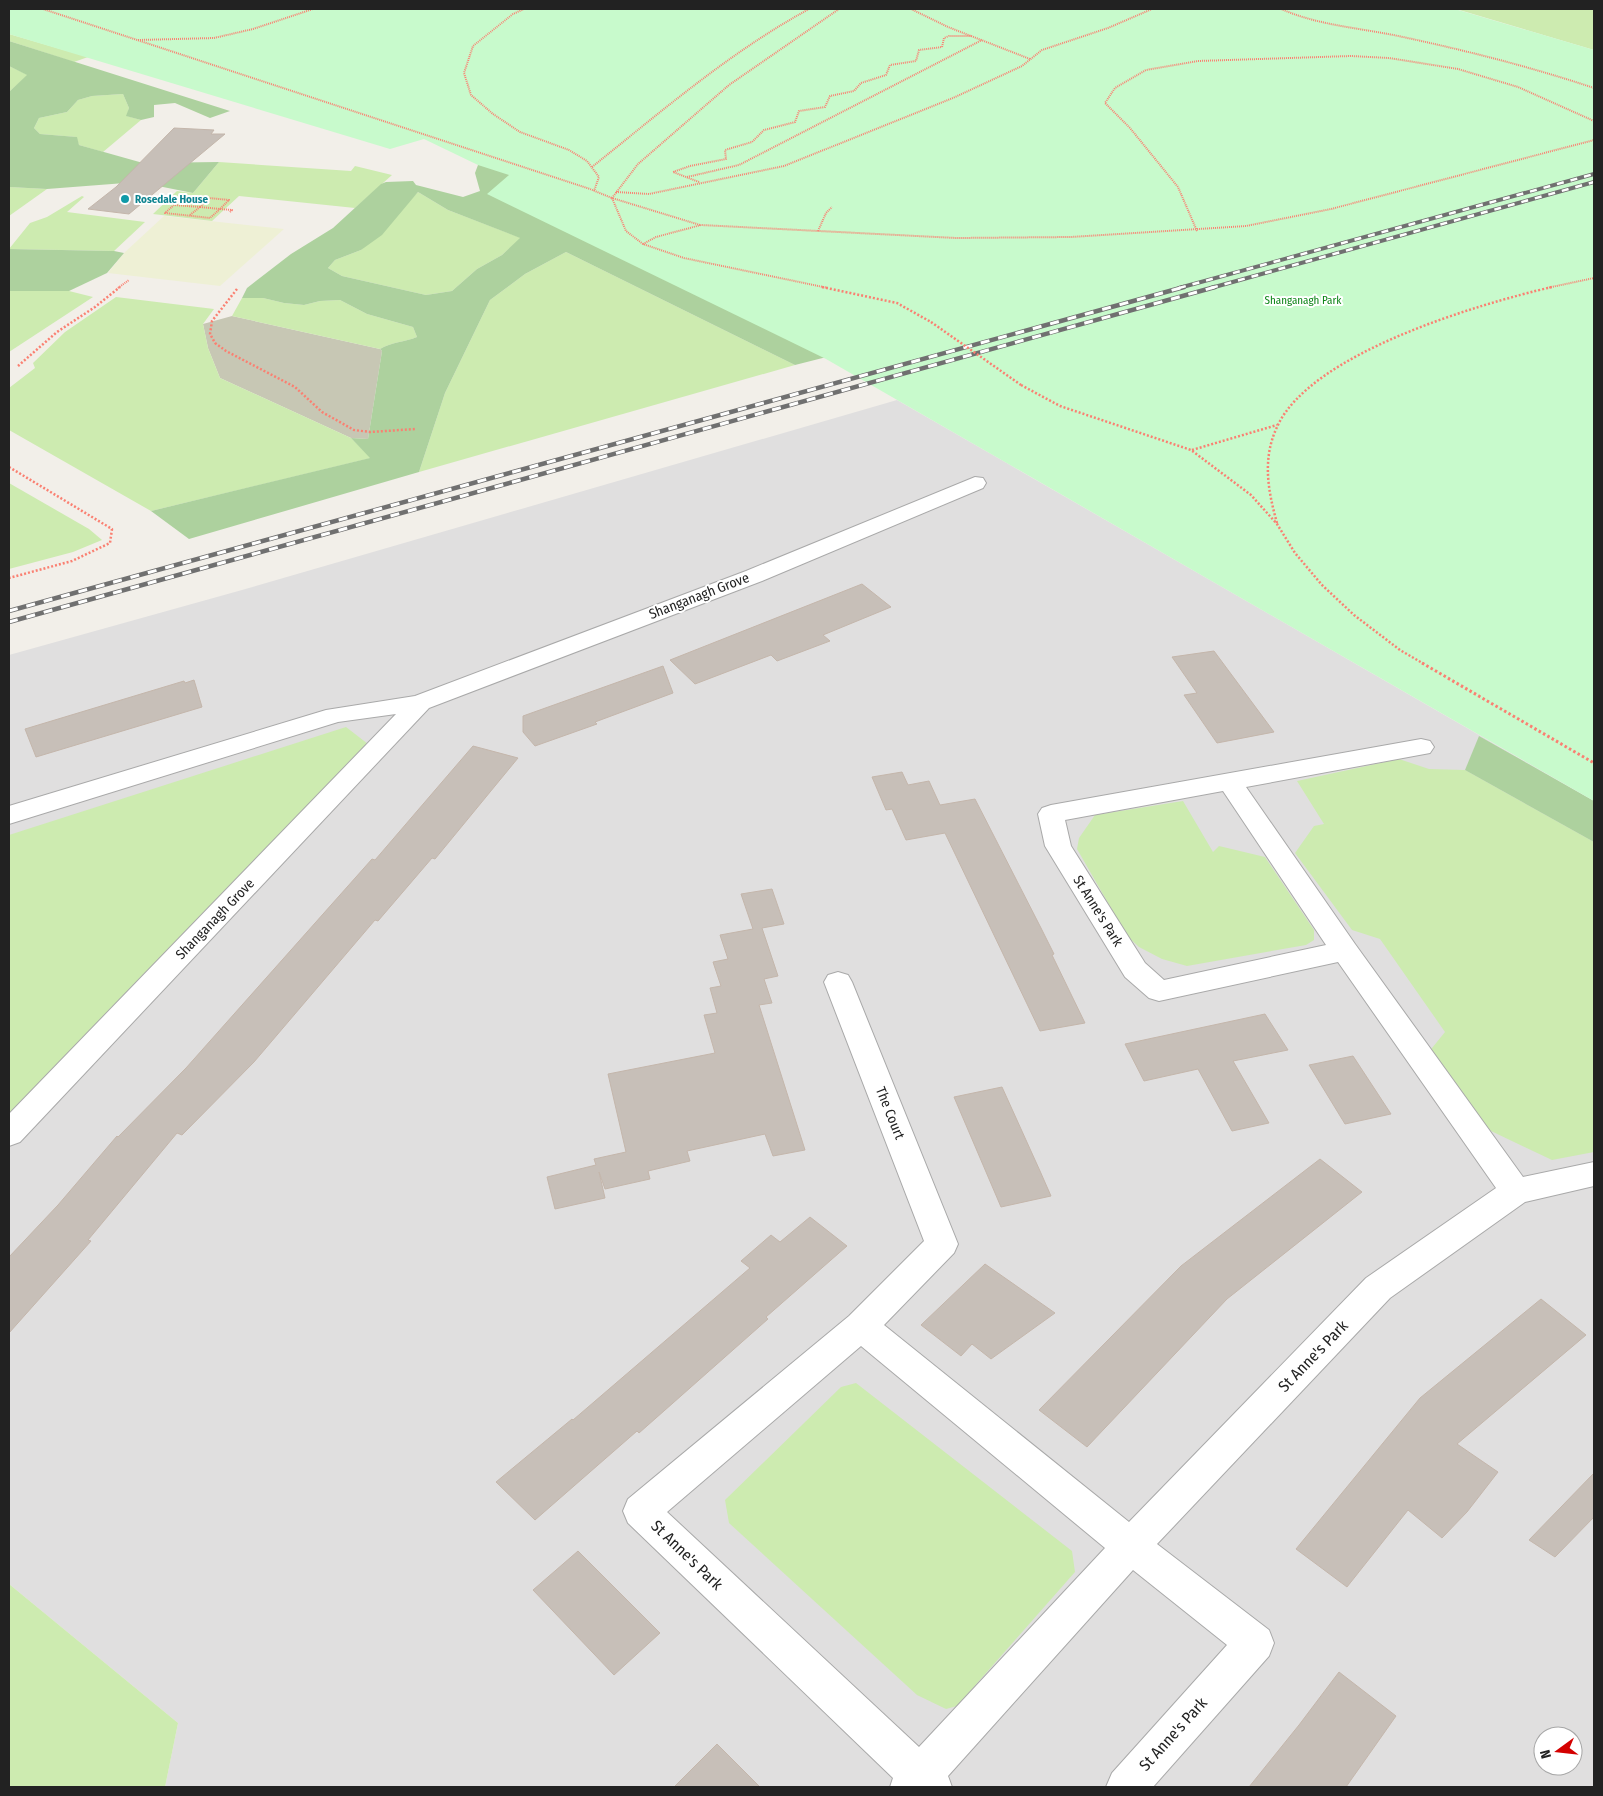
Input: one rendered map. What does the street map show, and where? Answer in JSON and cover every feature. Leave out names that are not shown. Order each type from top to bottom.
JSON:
[{"type":"street","name":"Shanganagh Grove","points":[[9,815],[335,715],[420,703],[754,576],[975,483]]},
{"type":"street","name":"Shanganagh Grove","points":[[9,1134],[420,703]]},
{"type":"street","name":"St Anne's Park","points":[[1345,951],[1159,991],[1134,970],[1058,846],[1051,814],[1421,747]]},
{"type":"street","points":[[1230,782],[1345,951],[1516,1191]]},
{"type":"street","name":"The Court","points":[[838,982],[942,1244]]},
{"type":"street","name":"St Anne's Park","points":[[942,1244],[861,1326],[641,1511],[920,1784],[1131,1546],[1378,1288],[1516,1191],[1594,1174]]},
{"type":"street","name":"St Anne's Park","points":[[861,1326],[1131,1546],[1255,1643],[1126,1787]]},
{"type":"path","points":[[25,9],[44,9],[557,177],[612,198],[701,225],[956,238],[1071,237],[1197,231],[1246,226],[1331,209],[1594,140]]},
{"type":"path","points":[[134,40],[214,38],[253,29],[313,9]]},
{"type":"path","points":[[524,9],[513,14],[473,46],[464,73],[471,95],[493,114],[520,132],[569,150],[587,162],[599,177],[594,190]]},
{"type":"path","points":[[592,167],[719,65],[781,24],[809,9]]},
{"type":"path","points":[[612,198],[638,164],[728,85],[839,9]]},
{"type":"path","points":[[911,9],[1030,59]]},
{"type":"path","points":[[616,192],[648,194],[784,166],[953,98],[1022,66],[1042,50],[1117,24],[1152,9]]},
{"type":"path","points":[[1281,9],[1288,13],[1318,20],[1484,56],[1594,88]]},
{"type":"path","points":[[699,182],[673,172],[690,166],[726,159],[725,150],[754,142],[760,138],[764,130],[795,122],[799,111],[825,107],[830,96],[854,91],[861,82],[886,75],[890,65],[916,61],[919,50],[942,47],[944,38],[950,36],[972,36]]},
{"type":"path","points":[[686,177],[738,165],[982,40]]},
{"type":"path","points":[[1197,231],[1178,187],[1130,128],[1105,103],[1114,88],[1146,70],[1198,61],[1351,56],[1389,58],[1466,71],[1518,87],[1594,121]]},
{"type":"path","points":[[190,216],[200,207],[210,198],[229,200],[219,209],[210,218],[190,216],[165,213],[174,204],[200,207],[219,209],[232,210],[230,212]]},
{"type":"path","points":[[612,198],[626,231],[643,244],[684,258],[897,304],[931,322],[1021,385],[1060,406],[1156,436],[1191,450],[1251,495],[1277,524],[1295,553],[1322,585],[1354,615],[1400,650],[1594,763]]},
{"type":"path","points":[[818,231],[826,213],[832,207]]},
{"type":"path","points":[[643,244],[656,237],[701,225]]},
{"type":"path","points":[[1277,524],[1266,484],[1267,457],[1277,425],[1305,392],[1365,352],[1422,326],[1466,309],[1524,292],[1594,278]]},
{"type":"path","points":[[18,366],[58,332],[95,307],[129,280]]},
{"type":"path","points":[[237,289],[212,321],[210,334],[215,342],[226,351],[295,387],[322,412],[354,430],[370,432],[416,429]]},
{"type":"path","points":[[1191,450],[1277,425]]},
{"type":"path","points":[[9,467],[112,529],[110,542],[72,561],[9,578]]},
{"type":"shaded area","points":[[164,216],[284,229],[220,286],[108,273],[124,253]]},
{"type":"shaded area","points":[[232,316],[380,349],[382,351],[368,439],[351,438],[220,378],[208,348],[203,324]]},
{"type":"shaded area","points":[[897,400],[1594,801],[1594,1787],[165,1787],[178,1723],[9,1584],[9,655],[242,590]]},
{"type":"green space","name":"Shanganagh Park","points":[[9,9],[1455,9],[1594,50],[1594,801],[826,359],[487,194],[509,175],[478,165],[424,139],[390,149],[9,34]]},
{"type":"green space","points":[[1456,9],[1594,9],[1594,50]]},
{"type":"green space","points":[[9,34],[88,57],[74,62],[9,41]]},
{"type":"green space","points":[[9,41],[230,111],[210,118],[175,103],[154,105],[154,117],[141,120],[126,116],[129,108],[123,94],[92,96],[78,100],[67,112],[39,118],[34,128],[40,134],[77,137],[79,145],[143,163],[219,162],[193,193],[138,182],[47,189],[9,187],[9,92],[27,75],[9,66]]},
{"type":"green space","points":[[9,66],[28,75],[9,92]]},
{"type":"green space","points":[[123,94],[129,108],[127,116],[141,120],[103,152],[79,145],[76,137],[40,134],[34,128],[39,118],[67,112],[78,100],[92,96]]},
{"type":"green space","points":[[219,162],[351,171],[355,166],[392,175],[355,208],[239,196],[212,221],[153,214],[177,191],[193,193]]},
{"type":"green space","points":[[478,165],[514,167],[929,331],[795,365],[566,252],[525,274],[490,300],[445,393],[419,472],[189,539],[151,511],[370,458],[351,438],[368,439],[382,351],[380,349],[417,337],[413,327],[367,314],[340,300],[320,301],[304,305],[263,298],[242,298],[247,288],[291,254],[333,228],[381,184],[386,182],[413,181],[416,185],[463,197],[480,191],[475,173]],"holes":[[[418,192],[448,210],[520,238],[502,255],[477,269],[452,291],[426,295],[342,276],[328,268],[335,260],[361,250],[382,235]]]},
{"type":"green space","points":[[9,187],[47,189],[9,216]]},
{"type":"green space","points":[[418,192],[448,210],[521,238],[502,255],[477,269],[452,291],[426,295],[342,276],[328,268],[335,260],[361,250]]},
{"type":"green space","points":[[82,196],[84,197],[67,212],[145,222],[114,251],[9,249],[30,223],[47,217]]},
{"type":"green space","points":[[9,249],[114,251],[124,253],[107,273],[69,291],[9,291]]},
{"type":"green space","points":[[566,252],[795,365],[419,472],[445,393],[490,300],[525,274]]},
{"type":"green space","points":[[9,291],[69,291],[93,297],[9,352]]},
{"type":"green space","points":[[116,297],[214,309],[203,324],[208,348],[220,378],[351,438],[371,458],[151,511],[9,430],[9,388],[35,368],[33,363],[65,332]]},
{"type":"green space","points":[[242,298],[263,298],[304,305],[320,301],[340,300],[367,314],[413,327],[417,337],[380,349],[232,316]]},
{"type":"green space","points":[[9,483],[89,529],[102,540],[73,552],[9,569]]},
{"type":"green space","points":[[346,727],[368,744],[9,1117],[9,835]]},
{"type":"green space","points":[[1479,736],[1594,801],[1594,842],[1465,770]]},
{"type":"green space","points":[[1399,759],[1429,769],[1465,770],[1594,842],[1594,1152],[1552,1160],[1491,1131],[1458,1096],[1428,1053],[1445,1032],[1380,939],[1352,930],[1295,853],[1314,826],[1324,824],[1297,781]]},
{"type":"green space","points":[[1183,801],[1213,852],[1219,846],[1265,857],[1314,930],[1314,940],[1306,945],[1187,966],[1162,959],[1139,947],[1127,936],[1077,849],[1079,838],[1095,815]]},
{"type":"green space","points":[[856,1383],[1072,1551],[1075,1572],[957,1706],[946,1709],[917,1695],[729,1523],[725,1500],[841,1387]]},
{"type":"green space","points":[[9,1584],[178,1723],[165,1787],[9,1787]]},
{"type":"building","points":[[174,128],[214,130],[211,134],[225,134],[129,214],[88,209],[116,187]]},
{"type":"building","points":[[862,584],[891,607],[823,635],[830,641],[777,661],[771,655],[695,684],[670,660]]},
{"type":"building","points":[[1214,651],[1274,732],[1217,743],[1184,695],[1197,693],[1172,657]]},
{"type":"building","points":[[663,666],[673,693],[595,722],[597,724],[535,746],[523,732],[523,716]]},
{"type":"building","points":[[194,680],[202,707],[36,757],[25,729],[184,681],[185,683]]},
{"type":"building","points":[[473,746],[518,758],[435,859],[432,858],[378,921],[375,920],[254,1062],[182,1135],[177,1133],[88,1240],[91,1241],[9,1333],[9,1257],[58,1205],[117,1136],[186,1068],[372,859],[375,860]]},
{"type":"building","points":[[902,772],[908,785],[929,781],[940,805],[975,799],[1054,954],[1052,955],[1085,1023],[1040,1031],[945,833],[906,840],[892,809],[886,810],[872,777]]},
{"type":"building","points":[[772,889],[784,924],[762,928],[778,976],[764,979],[772,1003],[759,1005],[805,1150],[773,1156],[765,1134],[687,1151],[690,1161],[648,1171],[650,1179],[605,1189],[599,1172],[605,1198],[555,1209],[547,1177],[596,1165],[594,1159],[626,1152],[608,1074],[715,1053],[704,1015],[717,1013],[710,988],[721,986],[713,962],[728,959],[720,935],[753,929],[741,894]]},
{"type":"building","points":[[1265,1014],[1288,1050],[1233,1061],[1269,1123],[1232,1131],[1198,1069],[1144,1081],[1125,1044]]},
{"type":"building","points":[[1353,1056],[1391,1114],[1345,1124],[1309,1065]]},
{"type":"building","points":[[1002,1087],[1051,1196],[1001,1207],[954,1097]]},
{"type":"building","points":[[1320,1159],[1362,1192],[1227,1299],[1087,1447],[1039,1410],[1181,1266]]},
{"type":"building","points":[[810,1217],[847,1246],[639,1433],[637,1431],[535,1520],[496,1482],[573,1420],[750,1268],[741,1261],[771,1235],[780,1242]]},
{"type":"building","points":[[985,1264],[1055,1313],[991,1359],[972,1344],[961,1356],[921,1325]]},
{"type":"building","points":[[1541,1299],[1586,1335],[1457,1444],[1498,1472],[1467,1512],[1442,1538],[1408,1510],[1347,1587],[1296,1549],[1420,1398]]},
{"type":"building","points":[[1594,1473],[1594,1517],[1555,1557],[1529,1540]]},
{"type":"building","points":[[578,1551],[660,1633],[614,1675],[533,1590]]},
{"type":"building","points":[[1339,1672],[1396,1716],[1346,1787],[1249,1787],[1299,1725]]},
{"type":"building","points":[[717,1744],[760,1787],[674,1787]]},
{"type":"railway","points":[[1179,288],[1594,174]]},
{"type":"railway","points":[[1211,288],[1594,182]]},
{"type":"railway","points":[[9,611],[1184,287]]},
{"type":"railway","points":[[9,622],[1215,287]]},
{"type":"place","name":"Rosedale House","points":[[125,199]]}]
